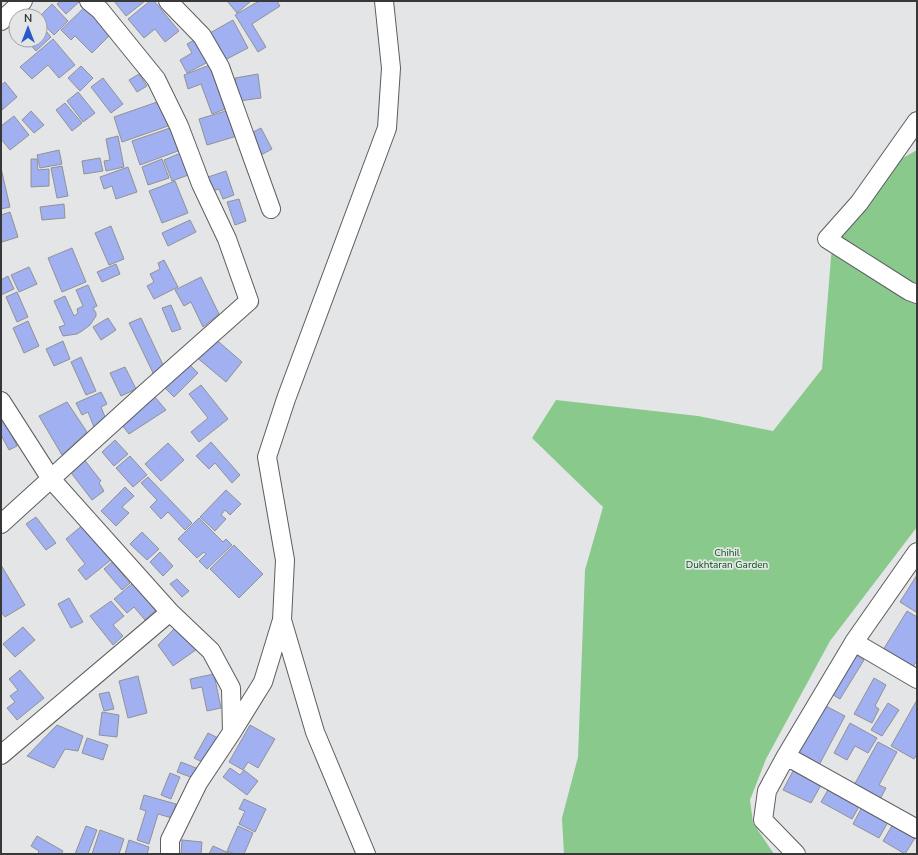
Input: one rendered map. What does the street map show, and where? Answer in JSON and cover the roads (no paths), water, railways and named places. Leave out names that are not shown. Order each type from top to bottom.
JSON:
[{"type":"street","points":[[1,21],[23,1]]},
{"type":"street","points":[[1,524],[249,301],[227,239],[202,184],[179,126],[156,79],[100,10],[89,1]]},
{"type":"street","points":[[168,1],[202,36],[220,67],[271,209]]},
{"type":"street","points":[[170,854],[170,840],[198,783],[263,682],[282,620],[285,560],[267,457],[289,392],[387,128],[391,68],[384,1]]},
{"type":"street","points":[[917,121],[859,203],[827,239],[909,291],[917,294]]},
{"type":"street","points":[[1,402],[51,479],[170,612],[211,651],[231,688],[232,732]]},
{"type":"street","points":[[796,854],[763,820],[767,791],[786,756],[854,642],[917,552]]},
{"type":"street","points":[[1,755],[170,612]]},
{"type":"street","points":[[282,620],[315,732],[366,853]]},
{"type":"street","points":[[854,642],[917,679]]},
{"type":"street","points":[[786,756],[917,829]]},
{"type":"park label","name":"Chihil Dukhtaran Garden","points":[[727,558]]}]
